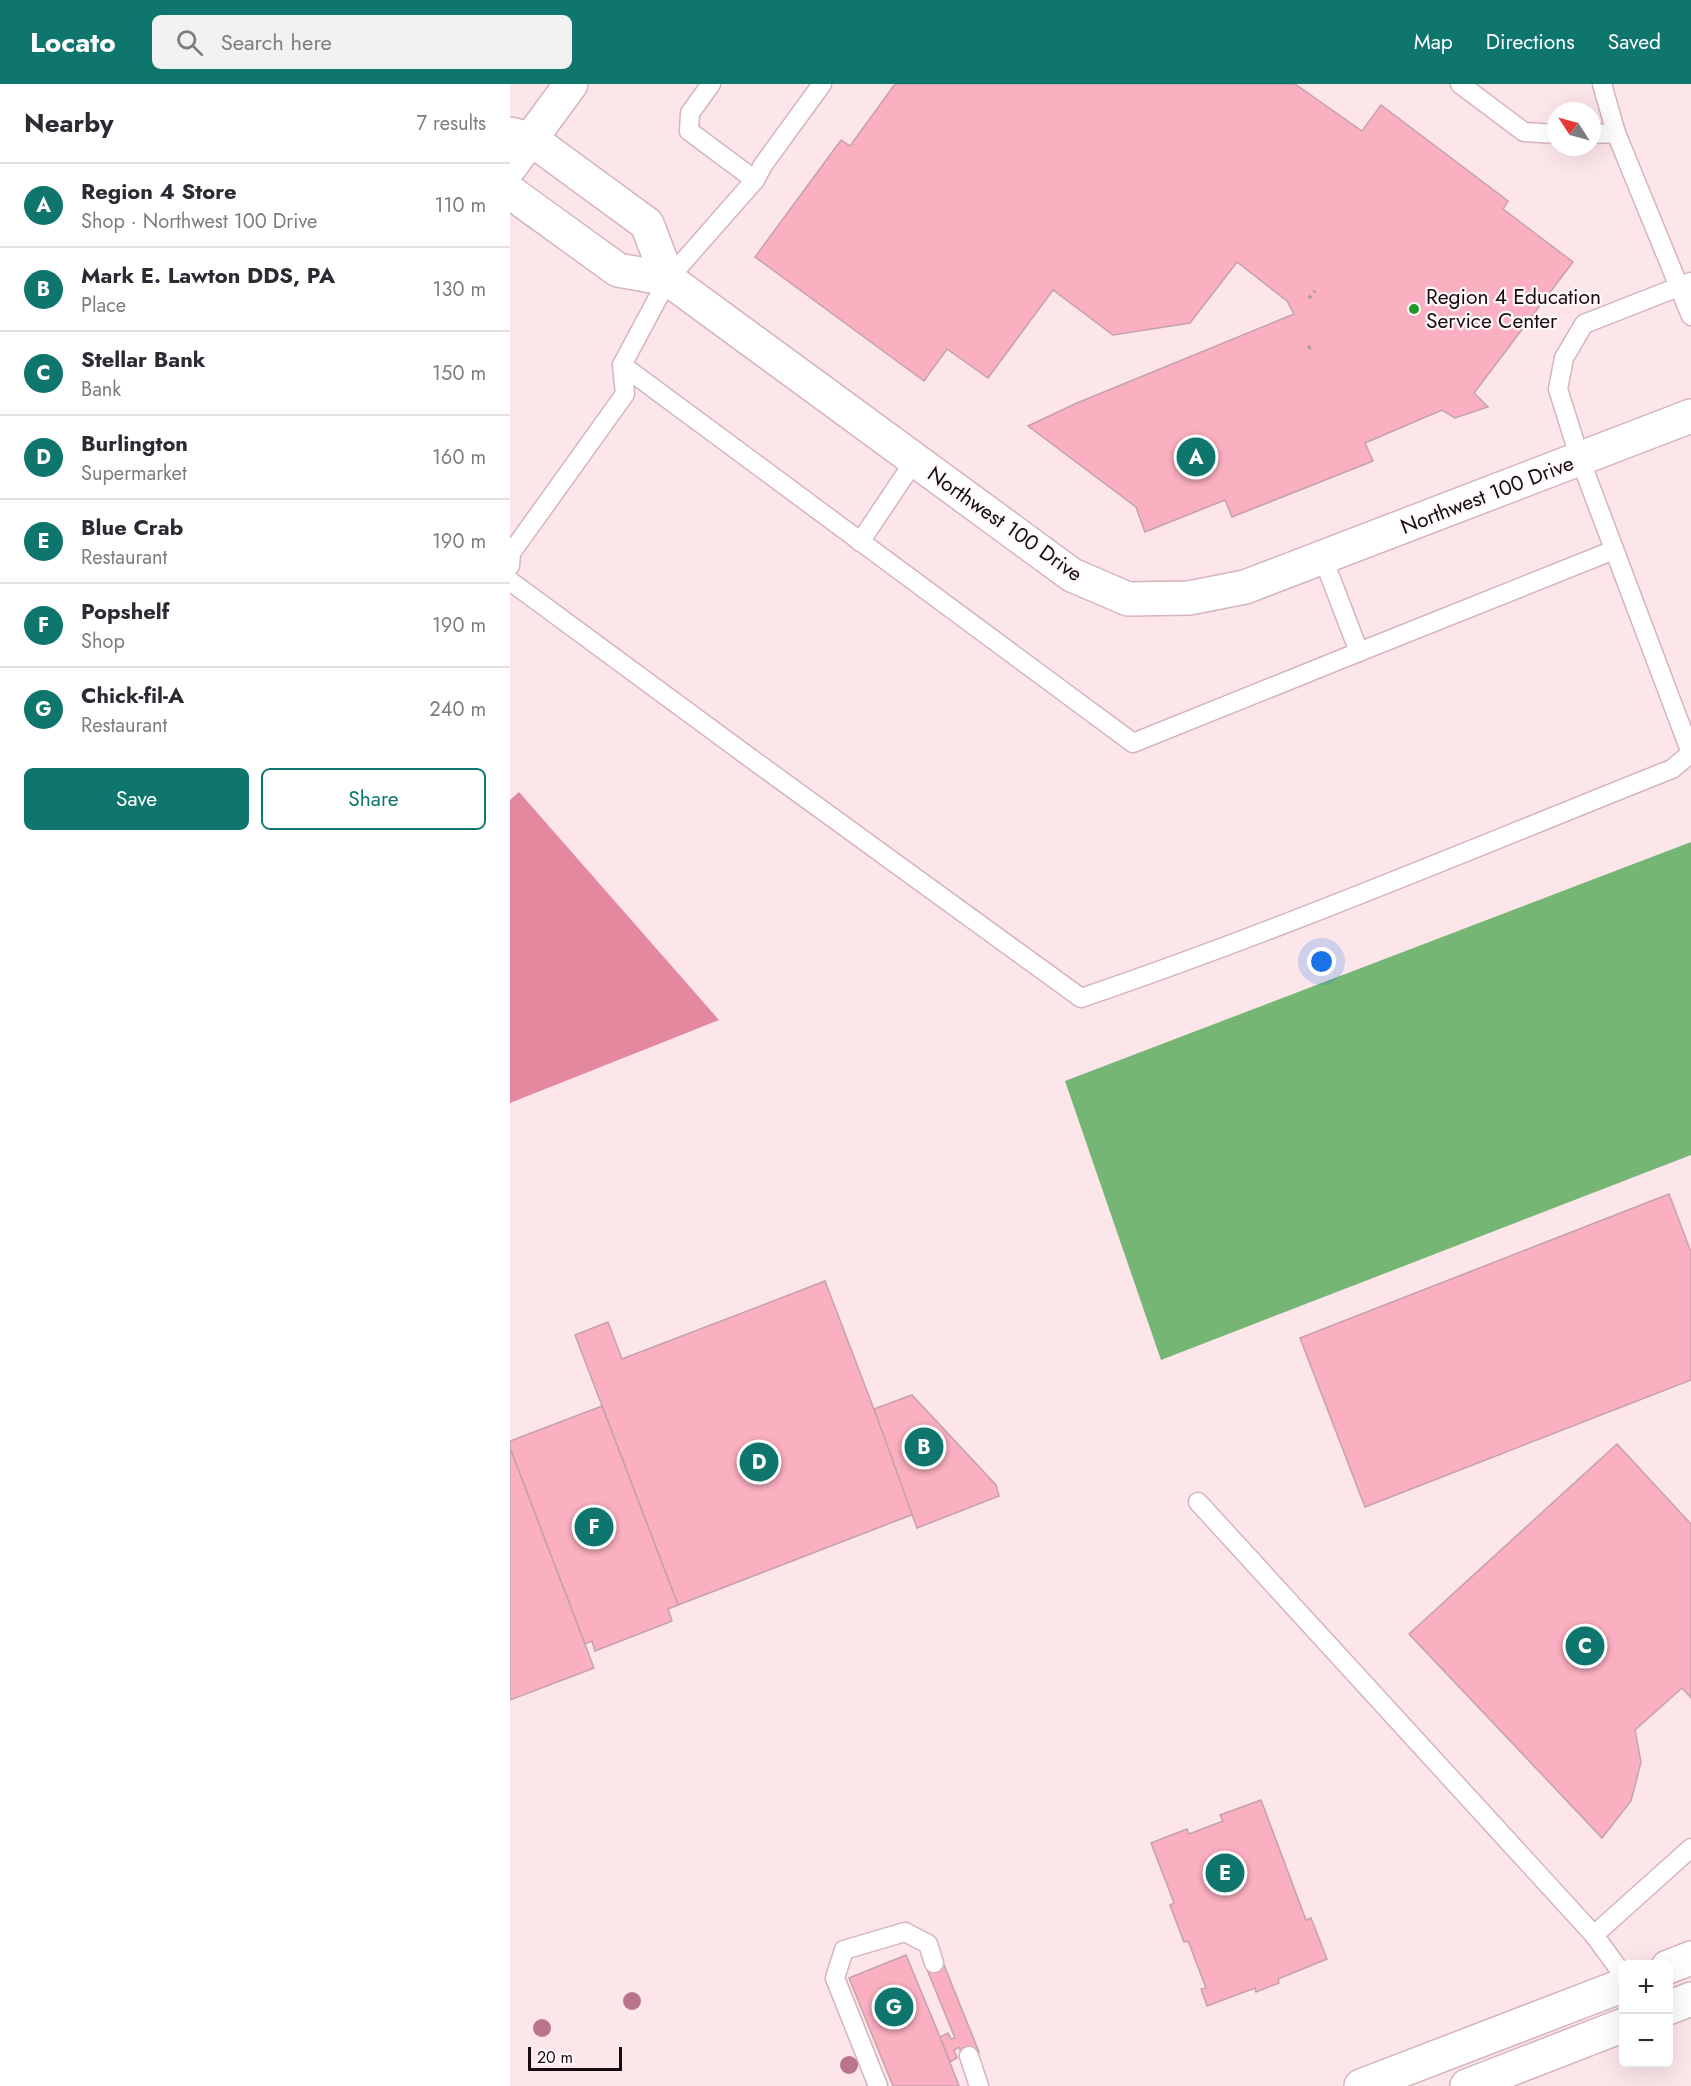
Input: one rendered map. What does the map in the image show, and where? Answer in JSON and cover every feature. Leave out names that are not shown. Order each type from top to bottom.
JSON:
[{"type":"main road","points":[[510,167],[520,136],[571,84]]},
{"type":"main road","points":[[520,136],[648,224],[668,279]]},
{"type":"main road","name":"Northwest 100 Drive","points":[[510,192],[618,270],[668,279],[1072,575],[1128,599],[1189,598],[1245,587],[1691,416]]},
{"type":"main road","points":[[1673,1965],[1691,1958]]},
{"type":"main road","points":[[1361,2086],[1619,1987]]},
{"type":"main road","points":[[1673,2005],[1691,1999]]},
{"type":"main road","points":[[1467,2086],[1619,2027]]},
{"type":"lane","points":[[711,84],[690,113],[688,131],[755,180]]},
{"type":"lane","points":[[510,566],[511,553],[626,394],[622,365],[668,279],[755,180],[763,165],[822,84]]},
{"type":"lane","points":[[1460,84],[1524,132],[1547,133]]},
{"type":"lane","points":[[1602,84],[1616,133],[1685,285],[1691,316]]},
{"type":"lane","points":[[1601,134],[1616,133]]},
{"type":"lane","points":[[510,581],[815,806],[1081,998],[1298,918],[1672,769],[1691,753],[1580,459],[1558,389],[1564,358],[1584,324],[1685,285]]},
{"type":"lane","points":[[622,365],[1133,743],[1614,550]]},
{"type":"lane","points":[[860,542],[915,460]]},
{"type":"lane","points":[[1323,558],[1359,652]]},
{"type":"lane","points":[[1198,1502],[1594,1935],[1619,1970]]},
{"type":"lane","points":[[1594,1935],[1691,1848]]},
{"type":"lane","points":[[878,2086],[835,1978],[844,1950],[905,1932],[928,1944],[934,1964]]},
{"type":"lane","points":[[969,2056],[979,2086]]},
{"type":"path","points":[[1309,298],[1315,291]]},
{"type":"path","points":[[1308,348],[1314,345]]},
{"type":"shaded area","points":[[519,792],[719,1020],[510,1103],[510,800]]},
{"type":"shaded area","points":[[1691,842],[1691,1155],[1161,1360],[1065,1081]]},
{"type":"building","name":"Region 4 Education Service Center","points":[[895,84],[1295,84],[1362,131],[1381,105],[1508,201],[1503,209],[1573,262],[1474,393],[1488,407],[1455,418],[1442,410],[1365,443],[1373,461],[1232,517],[1225,500],[1145,532],[1136,507],[1028,426],[1077,403],[1294,314],[1287,301],[1237,262],[1190,323],[1113,335],[1053,290],[988,378],[947,349],[924,381],[755,257],[841,140],[850,146]]},
{"type":"building","points":[[1669,1194],[1691,1252],[1691,1380],[1365,1507],[1300,1338]]},
{"type":"building","points":[[825,1281],[914,1514],[678,1605],[575,1335],[608,1322],[622,1359]]},
{"type":"building","points":[[912,1395],[996,1485],[999,1496],[917,1528],[874,1409]]},
{"type":"building","points":[[602,1406],[678,1605],[668,1609],[672,1621],[595,1651],[592,1641],[585,1644],[510,1448],[510,1441]]},
{"type":"building","points":[[1617,1444],[1691,1524],[1691,1698],[1682,1688],[1635,1730],[1641,1762],[1631,1801],[1602,1838],[1409,1634]]},
{"type":"building","points":[[510,1448],[594,1668],[510,1700]]},
{"type":"building","points":[[1261,1800],[1306,1920],[1311,1918],[1327,1959],[1278,1979],[1279,1983],[1256,1992],[1255,1988],[1207,2006],[1201,1989],[1206,1988],[1188,1941],[1184,1942],[1170,1905],[1174,1903],[1151,1843],[1187,1829],[1189,1834],[1223,1821],[1220,1815]]},
{"type":"building","points":[[906,1955],[959,2086],[893,2086],[849,1978]]},
{"type":"building","points":[[942,1960],[979,2052],[963,2058],[959,2047],[954,2050],[957,2058],[950,2062],[940,2037],[948,2033],[951,2039],[955,2038],[926,1967]]},
{"type":"place","name":"Region 4 Education Service Center","points":[[1414,309]]},
{"type":"place","name":"Region 4 Store","points":[[1196,457]]},
{"type":"place","name":"Mark E. Lawton DDS, PA","points":[[924,1447]]},
{"type":"place","name":"Burlington","points":[[759,1462]]},
{"type":"place","name":"Popshelf","points":[[594,1527]]},
{"type":"place","name":"Stellar Bank","points":[[1585,1646]]},
{"type":"place","name":"Blue Crab","points":[[1225,1873]]},
{"type":"place","name":"Chick-fil-A","points":[[894,2007]]}]
